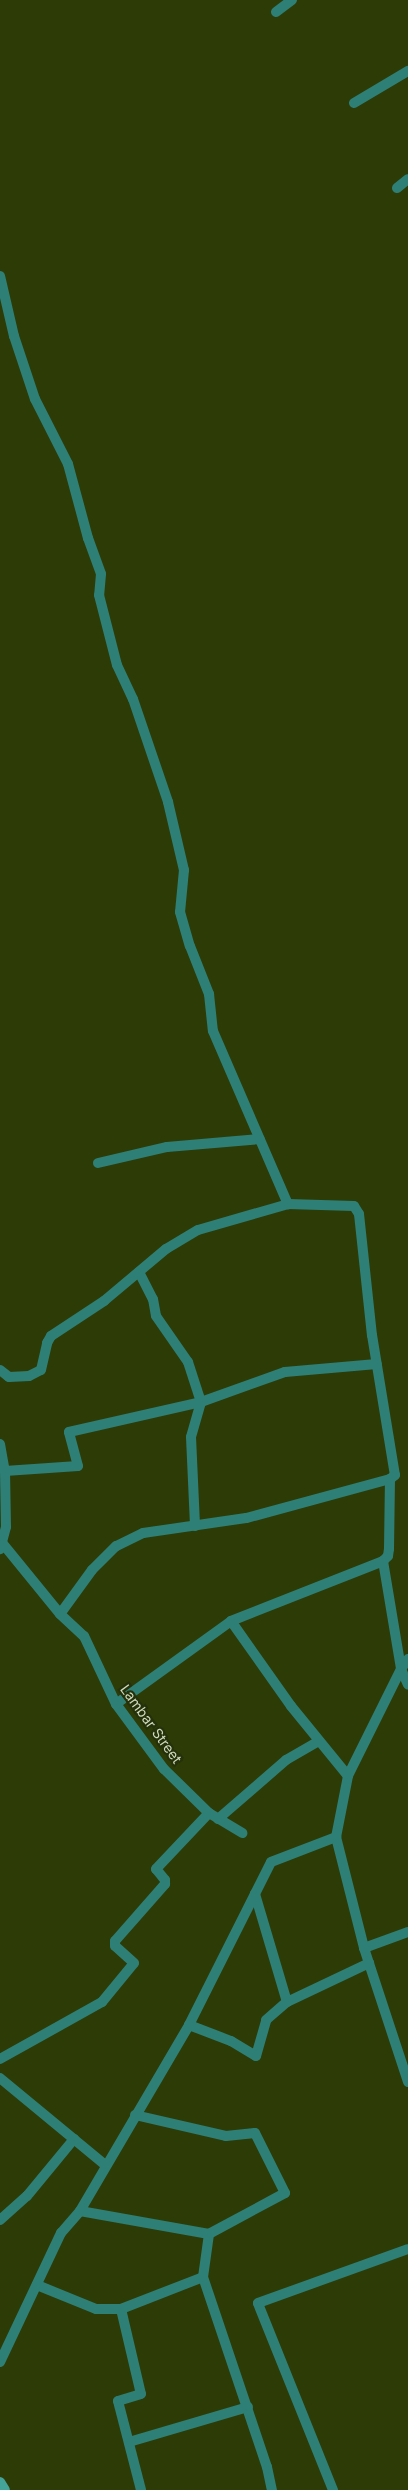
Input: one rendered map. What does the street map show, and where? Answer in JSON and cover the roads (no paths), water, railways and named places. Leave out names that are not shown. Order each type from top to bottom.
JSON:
[{"type":"street","points":[[276,12],[292,0]]},
{"type":"street","points":[[354,103],[408,71]]},
{"type":"street","points":[[397,188],[408,179]]},
{"type":"street","points":[[0,276],[14,336],[35,399],[68,464],[88,538],[101,574],[99,595],[117,665],[133,699],[168,802],[184,870],[180,912],[190,946],[210,994],[214,1031],[288,1204]]},
{"type":"street","points":[[98,1163],[166,1147],[260,1139]]},
{"type":"street","points":[[0,1370],[9,1377],[29,1376],[41,1370],[47,1343],[51,1336],[104,1301],[166,1249],[198,1230],[288,1204],[354,1206],[359,1214],[377,1364],[395,1475],[390,1480],[246,1518],[143,1533],[116,1546],[92,1570],[60,1614]]},
{"type":"street","points":[[139,1272],[153,1299],[156,1316],[188,1362],[201,1402],[191,1438],[195,1526]]},
{"type":"street","points":[[5,1471],[78,1466],[70,1432],[201,1402],[285,1372],[377,1364]]},
{"type":"street","points":[[0,1444],[5,1471],[6,1528],[1,1547]]},
{"type":"street","points":[[116,1704],[231,1621],[383,1561],[388,1556],[390,1549],[390,1480]]},
{"type":"street","name":"Lambar Street","points":[[1,1547],[60,1614],[84,1636],[116,1704],[164,1768],[214,1816],[242,1833]]},
{"type":"street","points":[[383,1561],[400,1670],[408,1685]]},
{"type":"street","points":[[231,1621],[291,1706],[348,1776]]},
{"type":"street","points":[[408,1659],[400,1670],[348,1776],[336,1836],[364,1948],[408,2082]]},
{"type":"street","points":[[0,2058],[102,2002],[134,1963],[116,1946],[115,1941],[165,1884],[165,1880],[156,1869],[214,1816],[286,1760],[319,1741]]},
{"type":"street","points":[[0,2362],[61,2233],[80,2211],[105,2165],[189,2025],[271,1862],[336,1836]]},
{"type":"street","points":[[255,1894],[287,2002]]},
{"type":"street","points":[[364,1948],[408,1932]]},
{"type":"street","points":[[189,2025],[231,2041],[256,2056],[266,2020],[287,2002],[369,1963]]},
{"type":"street","points":[[0,2078],[105,2165]]},
{"type":"street","points":[[80,2211],[209,2234],[285,2193],[256,2132],[226,2136],[135,2115]]},
{"type":"street","points":[[0,2220],[27,2196],[74,2139]]},
{"type":"street","points":[[209,2234],[203,2277],[268,2467],[272,2490]]},
{"type":"street","points":[[333,2490],[258,2303],[408,2249]]},
{"type":"street","points":[[37,2284],[96,2309],[120,2309],[203,2277]]},
{"type":"street","points":[[120,2309],[141,2394],[118,2401],[141,2490]]},
{"type":"street","points":[[128,2442],[248,2407]]}]
